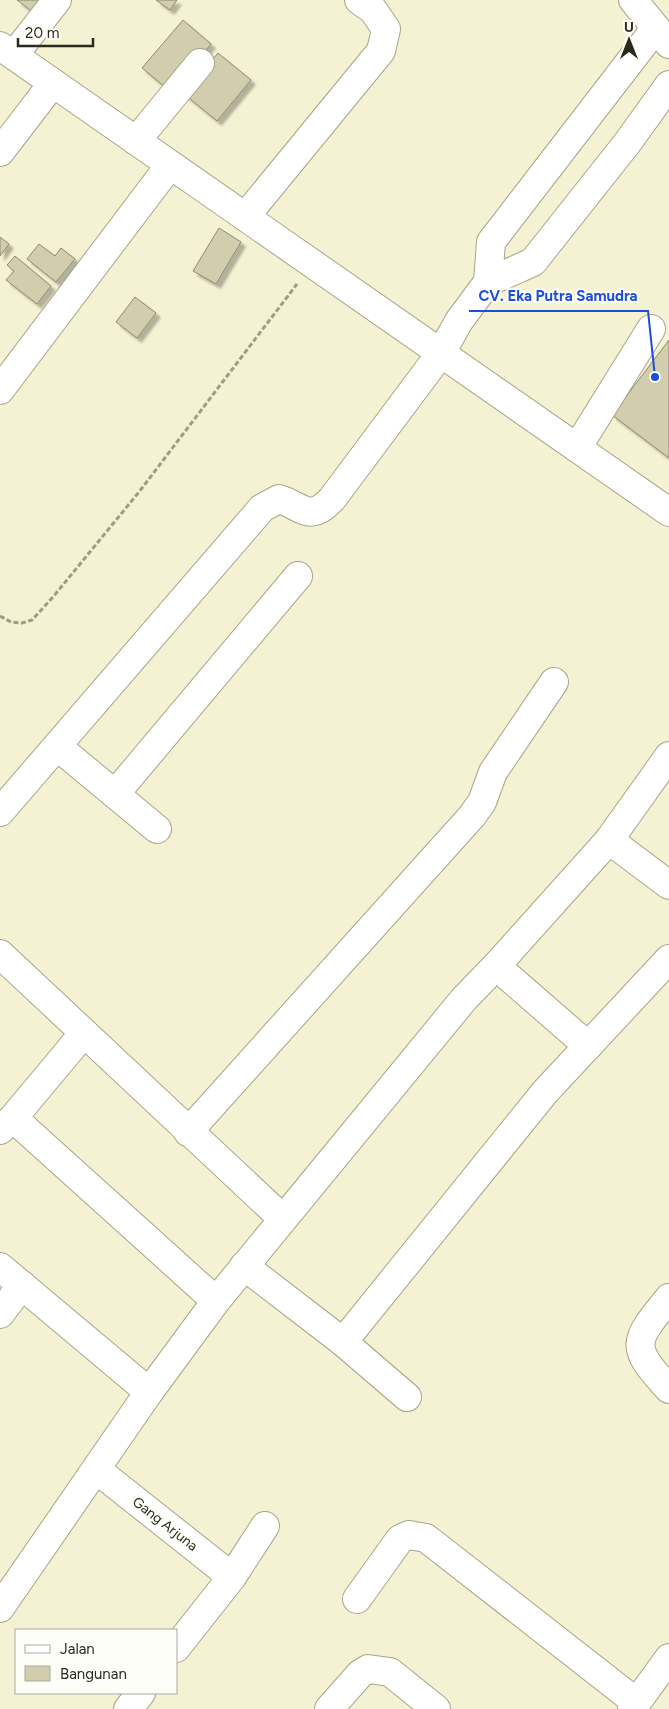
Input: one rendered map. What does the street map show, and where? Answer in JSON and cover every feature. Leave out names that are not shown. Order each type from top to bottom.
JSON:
[{"type":"street","points":[[57,0],[7,50],[669,512]]},
{"type":"street","points":[[246,217],[381,52],[386,29],[373,10],[359,0]]},
{"type":"street","points":[[488,282],[491,242],[662,37],[633,0]]},
{"type":"street","points":[[136,141],[200,63]]},
{"type":"street","points":[[0,152],[53,82]]},
{"type":"street","points":[[0,812],[262,508],[279,499],[290,502],[309,513],[324,508],[441,353],[459,321],[488,282],[532,262],[628,142],[669,85]]},
{"type":"street","points":[[5,372],[170,164]]},
{"type":"street","points":[[577,448],[651,329]]},
{"type":"street","points":[[114,794],[298,576]]},
{"type":"street","points":[[188,1132],[472,816],[482,802],[493,772],[554,682]]},
{"type":"street","points":[[58,746],[157,828]]},
{"type":"street","points":[[0,1608],[149,1392],[216,1301],[464,999],[609,840],[669,756]]},
{"type":"street","points":[[609,840],[669,885]]},
{"type":"street","points":[[0,954],[283,1219]]},
{"type":"street","points":[[343,1342],[544,1092],[669,960]]},
{"type":"street","points":[[496,966],[588,1046]]},
{"type":"street","points":[[84,1033],[7,1124],[216,1301]]},
{"type":"street","points":[[244,1266],[343,1342],[407,1397]]},
{"type":"street","points":[[0,1267],[149,1392]]},
{"type":"street","points":[[0,1314],[22,1285]]},
{"type":"street","points":[[669,1298],[642,1333],[639,1346],[641,1355],[647,1365],[669,1389]]},
{"type":"street","name":"Gang Arjuna","points":[[97,1470],[232,1578]]},
{"type":"street","points":[[178,1646],[232,1578],[265,1526]]},
{"type":"street","points":[[357,1599],[400,1539],[409,1535],[426,1538],[634,1706],[669,1658]]},
{"type":"street","points":[[329,1709],[360,1674],[368,1669],[377,1669],[390,1672],[436,1709]]},
{"type":"street","points":[[128,1709],[139,1694]]},
{"type":"path","points":[[0,616],[11,622],[22,624],[32,620],[53,597],[138,492],[312,264]]},
{"type":"building","points":[[17,0],[45,0],[34,13]]},
{"type":"building","points":[[156,0],[177,0],[170,10]]},
{"type":"building","points":[[183,20],[211,44],[171,92],[142,68]]},
{"type":"building","points":[[218,53],[251,80],[217,121],[184,94]]},
{"type":"building","points":[[219,228],[241,242],[216,284],[193,271]]},
{"type":"building","points":[[0,237],[9,244],[0,256]]},
{"type":"building","points":[[39,244],[55,256],[61,248],[75,259],[56,282],[27,259]]},
{"type":"building","points":[[15,256],[51,286],[37,304],[6,280],[14,271],[7,265]]},
{"type":"building","points":[[135,297],[156,313],[137,338],[116,322]]},
{"type":"building","points":[[669,340],[669,458],[612,415]]},
{"type":"place","name":"CV. Eka Putra Samudra","points":[[655,377]]}]
